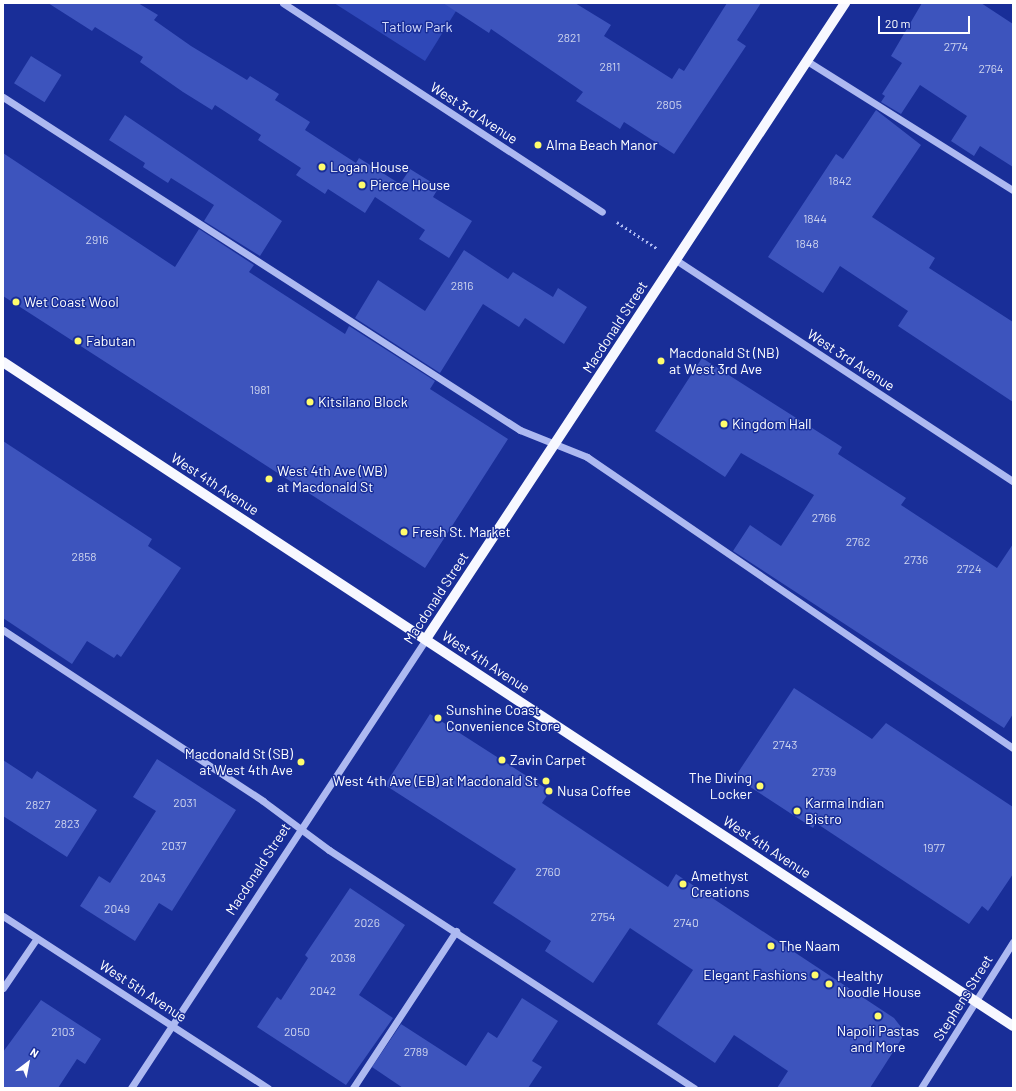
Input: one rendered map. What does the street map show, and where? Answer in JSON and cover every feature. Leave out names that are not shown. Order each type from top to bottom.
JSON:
[{"type":"main road","name":"Macdonald Street","points":[[426,639],[845,3]]},
{"type":"main road","name":"West 4th Avenue","points":[[3,362],[1013,1026]]},
{"type":"street","name":"West 3rd Avenue","points":[[283,3],[602,212]]},
{"type":"street","points":[[807,61],[1013,190]]},
{"type":"street","points":[[3,97],[520,430],[556,442],[586,457],[1013,748]]},
{"type":"street","name":"West 3rd Avenue","points":[[676,260],[1013,481]]},
{"type":"street","points":[[3,630],[301,829],[694,1088]]},
{"type":"street","name":"Macdonald Street","points":[[131,1088],[426,639]]},
{"type":"street","name":"West 5th Avenue","points":[[3,916],[268,1088]]},
{"type":"street","points":[[353,1088],[456,931]]},
{"type":"street","points":[[3,988],[37,938]]},
{"type":"street","name":"Stephens Street","points":[[922,1088],[1013,942]]},
{"type":"path","points":[[602,212],[652,245]]},
{"type":"green space","name":"Tatlow Park","points":[[334,3],[461,3],[425,61]]},
{"type":"building","points":[[48,3],[138,3],[158,15],[154,20],[191,46],[247,80],[250,76],[279,94],[275,100],[310,122],[305,130],[356,163],[359,158],[400,184],[410,169],[439,187],[433,197],[472,221],[449,258],[419,239],[425,230],[375,197],[365,213],[328,189],[325,194],[296,175],[301,168],[258,140],[261,135],[215,105],[212,110],[140,62],[143,57],[95,27],[92,31]]},
{"type":"building","points":[[443,3],[575,3],[611,25],[604,36],[672,79],[679,68],[684,71],[727,3],[761,3],[737,40],[746,46],[674,154],[624,122],[620,129],[576,101],[583,92],[491,29],[489,33]]},
{"type":"building","points":[[922,3],[981,3],[1013,24],[1013,167],[980,146],[974,156],[951,141],[967,116],[920,85],[901,114],[881,102],[885,96],[882,94],[902,63],[891,56]]},
{"type":"building","points":[[31,56],[62,75],[45,102],[14,83]]},
{"type":"building","points":[[876,110],[921,145],[872,217],[935,258],[929,268],[1013,322],[1013,402],[898,326],[908,311],[840,266],[823,293],[768,257],[836,154],[843,159]]},
{"type":"building","points":[[125,115],[282,221],[260,256],[204,221],[214,205],[171,178],[168,183],[143,167],[145,163],[109,140]]},
{"type":"building","name":"Kitsilano Block","points":[[3,153],[175,267],[199,229],[254,265],[249,272],[345,334],[349,326],[435,381],[430,389],[508,439],[425,568],[3,296]]},
{"type":"building","points":[[464,250],[508,279],[513,272],[553,297],[558,288],[587,307],[564,344],[525,318],[519,327],[483,304],[440,373],[355,318],[378,280],[425,311]]},
{"type":"building","points":[[702,358],[842,447],[838,454],[906,498],[901,505],[997,568],[1013,544],[1013,714],[1004,728],[733,551],[750,525],[781,546],[814,495],[741,453],[725,477],[655,431]]},
{"type":"building","points":[[3,441],[152,539],[148,546],[181,568],[121,657],[117,654],[114,658],[87,641],[72,664],[3,618]]},
{"type":"building","points":[[794,688],[872,739],[886,723],[1013,807],[1013,874],[988,911],[982,906],[969,924],[816,823],[813,828],[735,777]]},
{"type":"building","points":[[430,714],[550,791],[542,803],[668,887],[676,874],[894,1018],[901,1027],[902,1038],[870,1088],[777,1088],[788,1071],[734,1035],[715,1063],[657,1024],[693,970],[630,928],[593,983],[545,951],[551,941],[493,903],[516,869],[385,785]]},
{"type":"building","points":[[157,759],[236,810],[172,911],[159,903],[135,941],[80,906],[99,876],[110,883],[156,811],[133,797]]},
{"type":"building","points":[[3,760],[32,779],[37,771],[97,810],[67,857],[3,816]]},
{"type":"building","points":[[350,888],[405,925],[359,995],[393,1018],[346,1085],[257,1027],[277,997],[281,1000],[308,958],[305,955]]},
{"type":"building","points":[[522,998],[558,1021],[532,1061],[542,1067],[528,1088],[403,1088],[372,1067],[401,1024],[466,1066],[488,1032],[497,1038]]},
{"type":"building","points":[[41,1000],[101,1039],[85,1064],[77,1059],[58,1088],[3,1088],[3,1052]]},
{"type":"place","name":"Alma Beach Manor","points":[[538,145]]},
{"type":"place","name":"Logan House","points":[[322,167]]},
{"type":"place","name":"Pierce House","points":[[362,185]]},
{"type":"place","name":"Wet Coast Wool","points":[[16,302]]},
{"type":"place","name":"Fabutan","points":[[78,341]]},
{"type":"place","name":"Macdonald St (NB) at West 3rd Ave","points":[[661,361]]},
{"type":"place","name":"Kitsilano Block","points":[[310,402]]},
{"type":"place","name":"Kingdom Hall","points":[[724,424]]},
{"type":"place","name":"West 4th Ave (WB) at Macdonald St","points":[[269,479]]},
{"type":"place","name":"Fresh St. Market","points":[[404,532]]},
{"type":"place","name":"Sunshine Coast Convenience Store","points":[[438,718]]},
{"type":"place","name":"Zavin Carpet","points":[[502,760]]},
{"type":"place","name":"Macdonald St (SB) at West 4th Ave","points":[[301,762]]},
{"type":"place","name":"West 4th Ave (EB) at Macdonald St","points":[[546,781]]},
{"type":"place","name":"The Diving Locker","points":[[760,786]]},
{"type":"place","name":"Nusa Coffee","points":[[549,791]]},
{"type":"place","name":"Karma Indian Bistro","points":[[797,811]]},
{"type":"place","name":"Amethyst Creations","points":[[683,884]]},
{"type":"place","name":"The Naam","points":[[771,946]]},
{"type":"place","name":"Elegant Fashions","points":[[815,975]]},
{"type":"place","name":"Healthy Noodle House","points":[[829,984]]},
{"type":"place","name":"Napoli Pastas and More","points":[[878,1016]]}]
